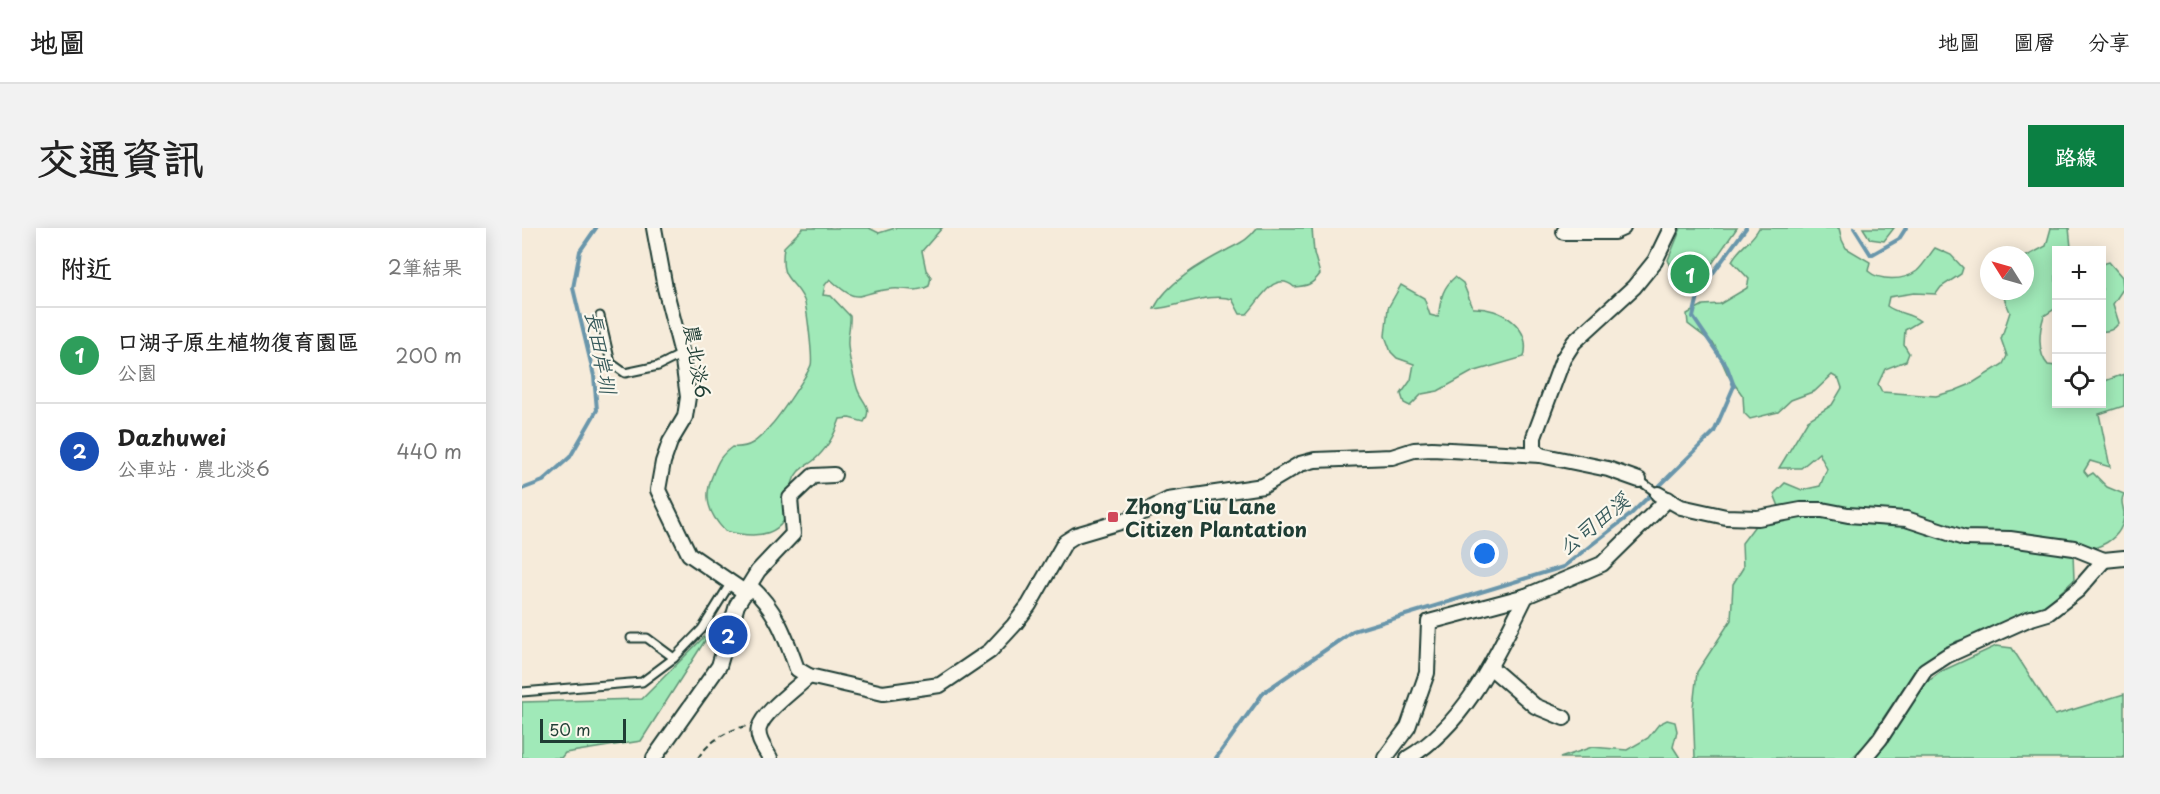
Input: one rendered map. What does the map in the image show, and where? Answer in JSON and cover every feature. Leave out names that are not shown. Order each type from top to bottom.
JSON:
[{"type":"street","name":"農北淡6","points":[[654,228],[665,288],[682,354],[688,397],[685,417],[670,442],[658,490],[689,554],[730,584],[748,589]]},
{"type":"street","points":[[1564,232],[1614,232],[1623,228]]},
{"type":"street","points":[[1540,455],[1534,448],[1536,429],[1563,358],[1574,342],[1641,278],[1655,261],[1671,228]]},
{"type":"street","points":[[748,589],[775,616],[787,637],[797,669],[809,676],[883,693],[940,685],[990,651],[1014,625],[1029,605],[1065,542],[1076,536],[1128,520],[1168,501],[1263,486],[1300,464],[1315,460],[1392,457],[1413,450],[1432,449],[1540,455],[1608,469],[1639,480]]},
{"type":"street","points":[[654,758],[719,666],[736,605],[774,551],[793,534],[790,498],[813,476],[834,475]]},
{"type":"street","points":[[1385,758],[1408,727],[1427,673],[1429,622],[1527,596],[1602,564],[1663,496],[1681,507],[1726,517],[1758,518],[1801,510],[1822,510],[1906,519],[1964,538],[2010,539],[2063,547],[2104,560],[2124,558]]},
{"type":"street","points":[[1864,758],[1880,739],[1925,670],[1948,655],[2028,619],[2048,613],[2078,590],[2104,560]]},
{"type":"street","points":[[1408,758],[1454,719],[1490,667],[1527,596]]},
{"type":"street","points":[[1490,667],[1535,706],[1564,718]]},
{"type":"street","points":[[770,758],[759,740],[758,729],[764,719],[809,676]]},
{"type":"lane","points":[[600,316],[611,363],[625,373],[658,366],[682,354]]},
{"type":"lane","points":[[1639,480],[1663,496]]},
{"type":"lane","points":[[522,692],[642,682],[674,658],[702,629],[730,584]]},
{"type":"lane","points":[[631,638],[647,638],[674,658]]},
{"type":"path","points":[[698,758],[713,742],[735,728],[749,726],[758,729]]},
{"type":"green space","points":[[803,228],[869,228],[879,233],[895,228],[942,228],[922,251],[926,270],[931,277],[929,286],[919,290],[896,289],[854,296],[830,279],[825,285],[823,295],[831,296],[850,316],[849,356],[857,388],[866,404],[867,417],[864,422],[849,418],[840,419],[826,447],[794,478],[788,511],[784,521],[777,528],[759,535],[737,534],[725,531],[715,518],[709,504],[708,490],[718,462],[725,453],[732,447],[751,444],[764,433],[777,419],[811,365],[804,300],[783,267],[784,247]]},
{"type":"green space","points":[[1257,228],[1312,228],[1314,253],[1320,274],[1312,283],[1306,285],[1294,287],[1287,282],[1274,284],[1247,314],[1240,314],[1232,299],[1223,297],[1154,309],[1176,282],[1244,241]]},
{"type":"green space","points":[[1681,228],[1737,228],[1695,288],[1683,292],[1668,260]]},
{"type":"green space","points":[[1759,228],[1839,228],[1846,248],[1870,262],[1868,271],[1885,278],[1905,277],[1917,271],[1935,248],[1951,255],[1963,268],[1961,274],[1941,287],[1936,294],[1914,293],[1889,297],[1887,306],[1920,321],[1905,330],[1904,345],[1909,353],[1906,361],[1885,369],[1878,384],[1882,392],[1936,396],[1971,384],[2003,364],[2007,356],[2001,339],[2010,312],[2005,300],[2034,300],[2034,252],[2046,246],[2051,228],[2069,228],[2071,246],[2052,246],[2052,311],[2044,316],[2040,335],[2044,360],[2048,365],[2052,366],[2052,408],[2106,408],[2106,381],[2124,374],[2124,406],[2099,414],[2110,467],[2090,461],[2084,471],[2088,476],[2093,473],[2107,487],[2124,494],[2123,523],[2119,531],[2099,546],[2073,554],[2074,580],[2030,620],[2008,629],[1957,641],[1916,669],[1866,744],[1852,758],[1695,758],[1693,707],[1697,672],[1731,620],[1733,584],[1743,568],[1742,543],[1757,523],[1780,509],[1774,494],[1785,483],[1802,490],[1820,486],[1827,469],[1819,453],[1801,468],[1779,468],[1808,420],[1832,405],[1842,388],[1839,379],[1832,375],[1815,391],[1791,400],[1778,412],[1750,419],[1744,413],[1743,396],[1728,375],[1714,344],[1688,324],[1687,314],[1703,305],[1720,304],[1747,288],[1749,279],[1732,261]]},
{"type":"green space","points":[[1863,228],[1894,228],[1884,241],[1870,239]]},
{"type":"green space","points":[[2109,262],[2122,277],[2123,289],[2113,304],[2119,323],[2112,330],[2107,331],[2106,331],[2106,263]]},
{"type":"green space","points":[[1455,277],[1463,283],[1473,308],[1504,315],[1519,328],[1525,346],[1524,357],[1472,372],[1438,391],[1422,394],[1410,406],[1404,403],[1401,394],[1411,380],[1414,364],[1397,358],[1391,352],[1385,336],[1388,308],[1401,285],[1424,298],[1430,315],[1438,317],[1444,290]]},
{"type":"green space","points":[[713,628],[641,741],[565,753],[561,758],[522,758],[522,702],[642,699]]},
{"type":"green space","points":[[1996,646],[2012,648],[2055,715],[2124,694],[2124,758],[1865,758],[1913,693],[1942,671]]},
{"type":"green space","points":[[1667,720],[1675,722],[1677,731],[1673,747],[1680,758],[1560,758],[1592,747],[1627,750],[1648,738],[1659,724]]},
{"type":"waterway","name":"長田岸圳","points":[[522,489],[543,481],[570,457],[597,410],[594,376],[573,288],[580,251],[596,228]]},
{"type":"waterway","name":"公司田溪","points":[[1216,758],[1264,692],[1353,631],[1563,567],[1630,515],[1714,432],[1734,386],[1727,367],[1693,317],[1699,292],[1746,228]]},
{"type":"waterway","name":"公司田溪","points":[[1854,228],[1871,255],[1899,239],[1906,228]]},
{"type":"place","name":"口湖子原生植物復育園區","points":[[1690,274]]},
{"type":"place","name":"Zhong Liu Lane Citizen Plantation","points":[[1113,517]]},
{"type":"place","name":"Dazhuwei","points":[[728,635]]}]
